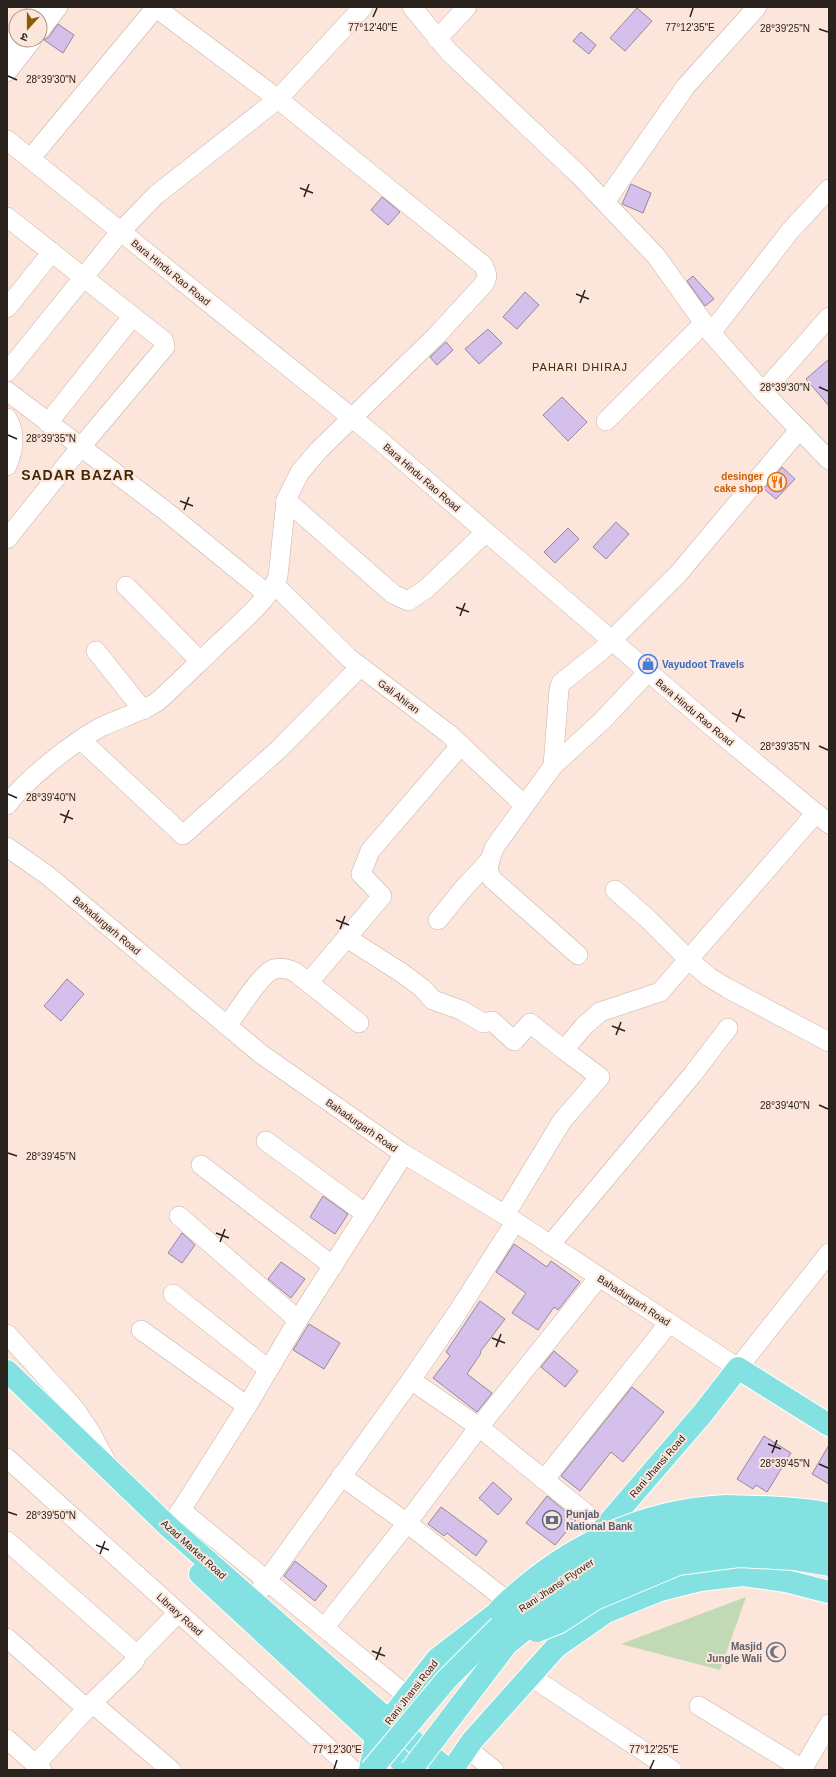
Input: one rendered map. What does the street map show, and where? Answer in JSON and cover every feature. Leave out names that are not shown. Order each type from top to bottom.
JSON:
[{"type":"main road","points":[[738,1368],[829,1425]]},
{"type":"main road","name":"Rani Jhansi Road","points":[[370,1770],[382,1728],[437,1659],[600,1533],[703,1413],[738,1368]]},
{"type":"main road","name":"Azad Market Road","points":[[7,1371],[112,1471],[175,1519],[253,1600],[382,1728]]},
{"type":"main road","name":"Azad Market Road","points":[[7,1392],[100,1480],[382,1728]]},
{"type":"main road","points":[[480,1645],[497,1613],[522,1588],[573,1551],[617,1530],[664,1516],[726,1506],[776,1508],[829,1514]]},
{"type":"main road","name":"Rani Jhansi Flyover","points":[[370,1770],[446,1680],[511,1615],[554,1584],[596,1558],[636,1542],[678,1531],[749,1523],[811,1528],[829,1532]]},
{"type":"main road","points":[[600,1533],[606,1612]]},
{"type":"main road","name":"Rani Jhansi Flyover","points":[[410,1770],[507,1644],[555,1606],[605,1573],[684,1547],[752,1541],[809,1545],[829,1550]]},
{"type":"main road","points":[[507,1644],[558,1622],[602,1596],[678,1564],[739,1556],[793,1559],[829,1565]]},
{"type":"main road","points":[[452,1770],[467,1748],[556,1647],[606,1612],[660,1590],[700,1580],[743,1575],[786,1581],[829,1592]]},
{"type":"main road","points":[[382,1728],[410,1770]]},
{"type":"main road","points":[[382,1728],[448,1770]]},
{"type":"street","points":[[48,20],[58,7]]},
{"type":"street","points":[[7,372],[121,231],[156,195],[278,99],[363,7]]},
{"type":"street","points":[[412,7],[437,39],[579,175],[656,256],[707,328],[763,392],[829,460]]},
{"type":"street","points":[[437,39],[467,7]]},
{"type":"street","points":[[605,202],[686,86],[757,7]]},
{"type":"street","points":[[7,805],[30,780],[81,740],[101,728],[130,714],[143,710],[169,692],[246,618],[271,590],[279,570],[286,500],[300,472],[319,450],[437,335],[483,285],[487,279],[488,273],[483,265],[477,260],[278,99],[159,10],[155,10],[102,70],[79,101],[30,159]]},
{"type":"street","points":[[7,72],[26,48]]},
{"type":"street","name":"Bara Hindu Rao Road","points":[[7,140],[353,418],[648,672],[822,818]]},
{"type":"street","points":[[606,421],[707,328],[790,231],[829,189]]},
{"type":"street","points":[[7,217],[164,342],[165,347],[80,448],[7,539]]},
{"type":"street","points":[[7,308],[52,252]]},
{"type":"street","points":[[48,423],[132,317]]},
{"type":"street","points":[[763,392],[829,317]]},
{"type":"street","name":"Gali Ahiran","points":[[7,391],[80,448],[271,590],[360,667],[449,734],[524,805]]},
{"type":"street","points":[[7,418],[10,423],[14,439],[12,455],[7,466]]},
{"type":"street","points":[[553,766],[559,689],[561,683],[612,641],[678,574],[800,430]]},
{"type":"street","points":[[286,500],[393,594],[408,601],[426,589],[486,532]]},
{"type":"street","points":[[126,586],[200,661]]},
{"type":"street","points":[[96,651],[143,710]]},
{"type":"street","points":[[81,740],[183,835],[279,749],[360,667]]},
{"type":"street","points":[[578,954],[492,879],[488,871],[490,860],[494,848],[553,766],[602,721],[648,672]]},
{"type":"street","points":[[309,982],[382,896],[361,874],[370,852],[461,745]]},
{"type":"street","points":[[564,1050],[584,1026],[600,1012],[660,992],[688,960],[822,818]]},
{"type":"street","name":"Bahadurgarh Road","points":[[8,847],[48,876],[261,1054],[404,1154],[510,1219],[738,1368]]},
{"type":"street","points":[[438,920],[463,889],[490,860]]},
{"type":"street","points":[[615,890],[647,918],[688,960],[709,977],[829,1042]]},
{"type":"street","points":[[253,1600],[411,1380],[457,1313],[510,1219],[562,1121],[600,1076],[530,1024],[514,1041],[492,1021],[483,1023],[461,1010],[433,1000],[422,988],[402,973],[347,938]]},
{"type":"street","points":[[227,1026],[259,982],[274,969],[289,968],[309,982],[359,1023]]},
{"type":"street","points":[[550,1245],[693,1074],[728,1028]]},
{"type":"street","points":[[266,1141],[366,1214]]},
{"type":"street","points":[[404,1154],[298,1320],[247,1406],[175,1519],[266,1580],[407,1696]]},
{"type":"street","points":[[201,1166],[333,1266]]},
{"type":"street","points":[[179,1216],[298,1320]]},
{"type":"street","points":[[738,1368],[829,1253]]},
{"type":"street","points":[[324,1628],[407,1523],[479,1427],[599,1277]]},
{"type":"street","points":[[173,1294],[268,1369]]},
{"type":"street","points":[[544,1480],[669,1323]]},
{"type":"street","points":[[141,1330],[247,1406]]},
{"type":"street","points":[[7,1334],[75,1410],[91,1433],[112,1471]]},
{"type":"street","points":[[411,1380],[479,1427],[544,1480],[600,1533]]},
{"type":"street","name":"Library Road","points":[[7,1458],[353,1770]]},
{"type":"street","points":[[341,1476],[407,1523],[510,1603]]},
{"type":"street","points":[[7,1541],[137,1655]]},
{"type":"street","points":[[7,1739],[39,1767],[90,1706],[134,1662],[137,1655],[178,1613]]},
{"type":"street","points":[[7,1638],[171,1770]]},
{"type":"street","points":[[530,1676],[672,1770]]},
{"type":"street","points":[[699,1706],[803,1770],[829,1724]]},
{"type":"street","points":[[467,1748],[494,1770]]},
{"type":"green space","points":[[746,1597],[720,1670],[621,1644]]},
{"type":"building","points":[[637,8],[652,21],[625,51],[610,38]]},
{"type":"building","points":[[58,24],[74,35],[63,53],[48,43],[49,37]]},
{"type":"building","points":[[581,32],[596,45],[589,54],[573,41]]},
{"type":"building","points":[[631,184],[651,193],[643,213],[622,204]]},
{"type":"building","points":[[382,197],[400,212],[388,225],[371,210]]},
{"type":"building","points":[[693,276],[714,299],[705,306],[687,281]]},
{"type":"building","points":[[525,292],[539,305],[517,329],[503,317]]},
{"type":"building","points":[[488,329],[502,343],[479,364],[465,349]]},
{"type":"building","points":[[446,342],[453,350],[437,365],[430,357]]},
{"type":"building","points":[[829,359],[829,406],[806,379]]},
{"type":"building","points":[[562,397],[587,422],[568,441],[543,415]]},
{"type":"building","name":"desinger cake shop","points":[[782,467],[795,479],[776,499],[764,489]]},
{"type":"building","points":[[616,522],[629,534],[606,559],[593,547]]},
{"type":"building","points":[[568,528],[579,539],[555,563],[544,552]]},
{"type":"building","points":[[67,979],[84,994],[61,1021],[44,1006]]},
{"type":"building","points":[[323,1196],[348,1214],[335,1234],[310,1217]]},
{"type":"building","points":[[182,1233],[195,1245],[182,1263],[168,1253]]},
{"type":"building","points":[[514,1244],[547,1267],[551,1261],[580,1282],[558,1310],[554,1307],[538,1330],[512,1313],[526,1293],[496,1272]]},
{"type":"building","points":[[281,1262],[305,1279],[291,1298],[268,1279]]},
{"type":"building","points":[[480,1301],[505,1319],[480,1352],[481,1353],[467,1374],[492,1393],[477,1412],[433,1378],[450,1356],[446,1352]]},
{"type":"building","points":[[309,1324],[340,1343],[324,1369],[293,1350]]},
{"type":"building","points":[[554,1351],[578,1371],[565,1387],[541,1367]]},
{"type":"building","points":[[632,1387],[664,1412],[623,1462],[611,1452],[580,1491],[561,1476]]},
{"type":"building","points":[[764,1436],[791,1453],[767,1492],[756,1485],[753,1489],[737,1479]]},
{"type":"building","points":[[829,1445],[829,1484],[812,1474]]},
{"type":"building","points":[[493,1482],[512,1499],[498,1515],[479,1498]]},
{"type":"building","name":"Punjab National Bank","points":[[547,1496],[576,1520],[555,1545],[526,1523]]},
{"type":"building","points":[[441,1507],[487,1541],[476,1556],[447,1533],[444,1536],[428,1524]]},
{"type":"building","points":[[295,1561],[327,1586],[315,1601],[284,1576]]},
{"type":"place","name":"desinger cake shop","points":[[777,482]]},
{"type":"place","name":"Vayudoot Travels","points":[[648,664]]},
{"type":"place","name":"Punjab National Bank","points":[[552,1520]]},
{"type":"place","name":"Masjid Jungle Wali","points":[[776,1652]]},
{"type":"district","name":"PAHARI DHIRAJ","points":[[580,367]]},
{"type":"district","name":"SADAR BAZAR","points":[[78,475]]}]
